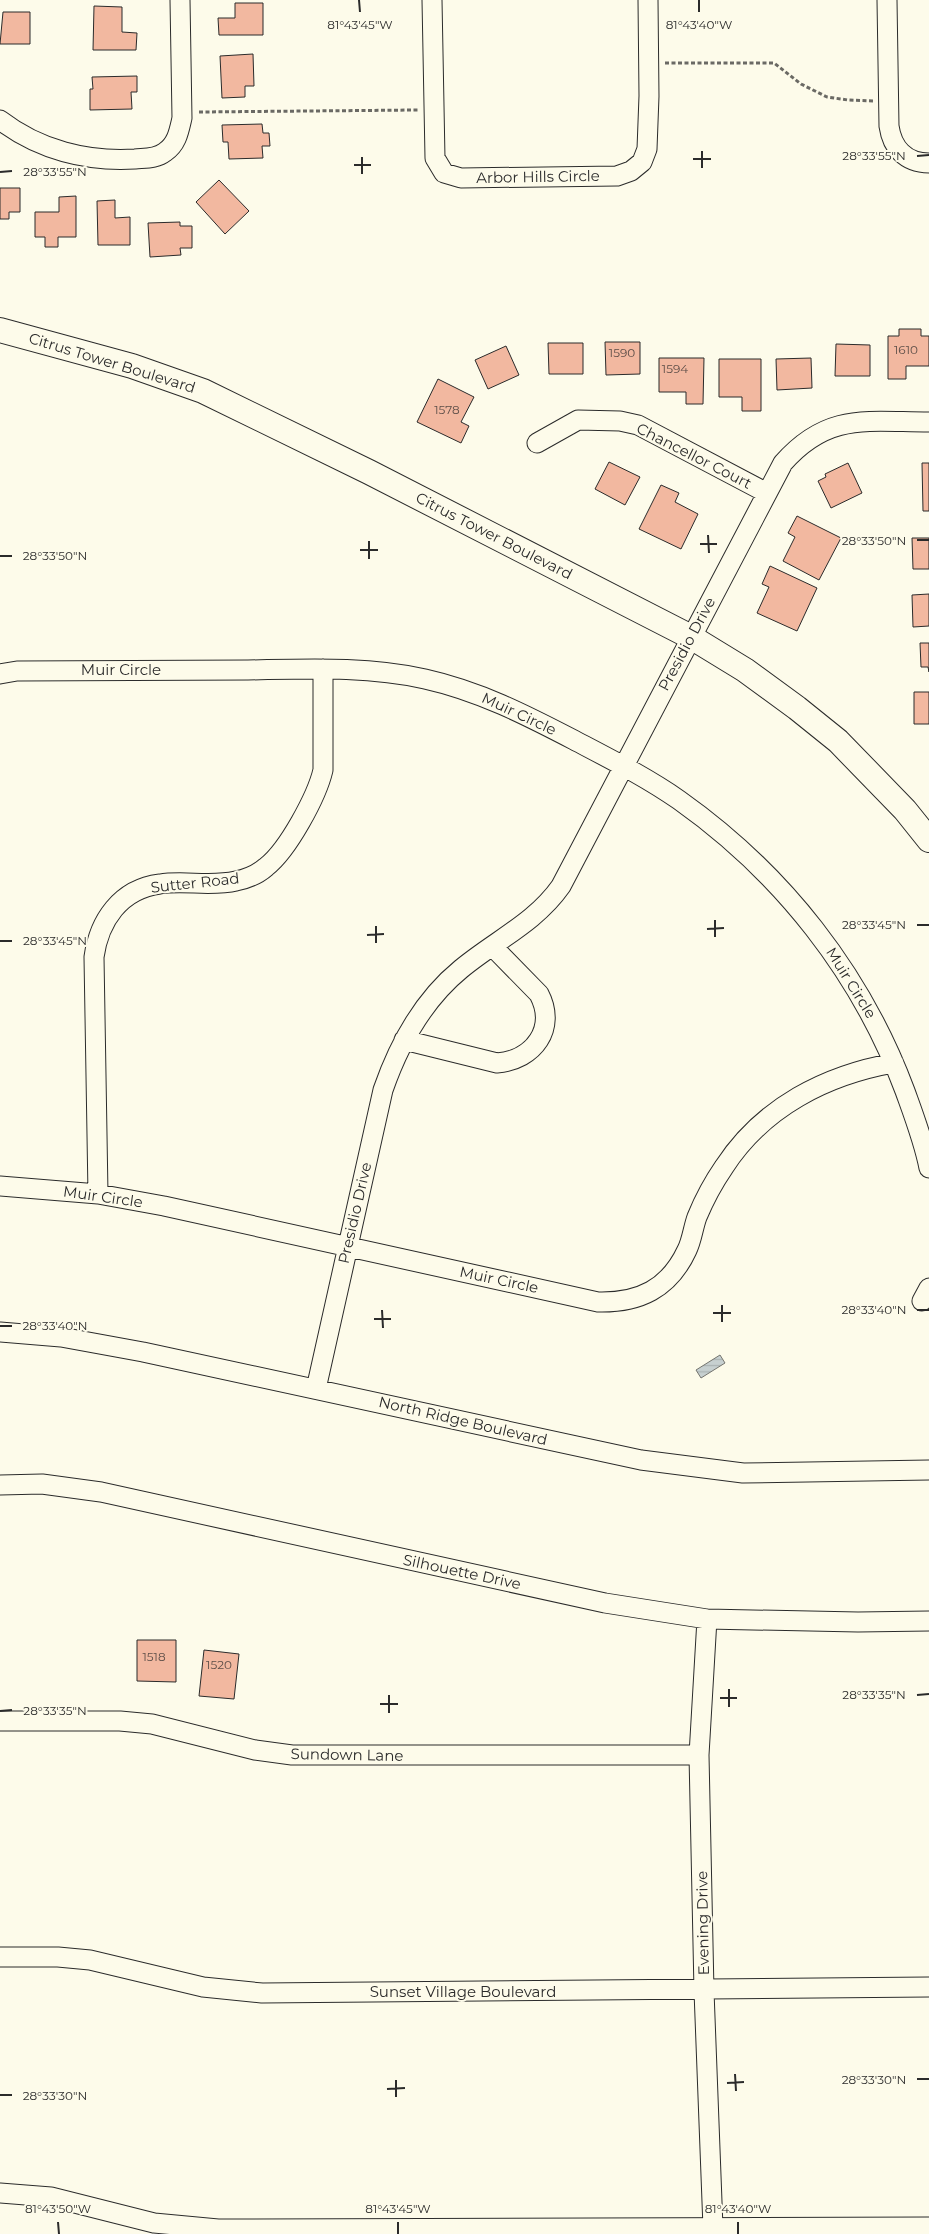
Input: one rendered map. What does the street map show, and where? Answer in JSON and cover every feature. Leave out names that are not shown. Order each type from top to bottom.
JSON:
[{"type":"main road","name":"Citrus Tower Boulevard","points":[[0,330],[123,364],[203,391],[369,472],[691,637],[746,670],[838,741],[905,810],[929,840]]},
{"type":"street","points":[[0,120],[17,132],[56,150],[78,156],[113,160],[150,158],[165,152],[178,136],[182,113],[180,0]]},
{"type":"street","name":"Arbor Hills Circle","points":[[432,0],[435,158],[444,173],[461,178],[618,176],[631,171],[645,157],[648,122],[648,0]]},
{"type":"street","points":[[887,0],[888,101],[891,138],[897,150],[908,158],[921,163],[929,163]]},
{"type":"street","name":"Chancellor Court","points":[[537,443],[578,420],[620,421],[638,426],[767,493]]},
{"type":"street","name":"Presidio Drive","points":[[316,1388],[383,1090],[404,1040],[419,1015],[438,991],[460,969],[534,917],[561,886],[783,463],[798,446],[832,426],[852,422],[929,422]]},
{"type":"street","name":"Muir Circle","points":[[0,674],[17,671],[323,669],[381,672],[426,679],[469,691],[512,708],[624,766],[677,798],[712,824],[752,859],[790,898],[824,940],[848,975],[875,1022],[894,1063],[916,1121],[929,1168]]},
{"type":"street","name":"Sutter Road","points":[[98,1194],[94,957],[97,940],[103,924],[112,910],[125,898],[141,889],[159,884],[235,881],[251,876],[266,867],[280,854],[313,800],[323,770],[323,669]]},
{"type":"street","points":[[404,1040],[497,1064],[510,1062],[521,1057],[540,1040],[545,1028],[547,1015],[539,994],[492,946]]},
{"type":"street","name":"Muir Circle","points":[[0,1186],[98,1194],[164,1206],[598,1302],[618,1302],[638,1298],[654,1290],[668,1279],[679,1265],[688,1248],[697,1218],[709,1191],[724,1166],[742,1143],[763,1122],[786,1104],[811,1089],[842,1076],[894,1063]]},
{"type":"street","name":"North Ridge Boulevard","points":[[0,1332],[61,1337],[143,1352],[641,1460],[699,1469],[743,1472],[929,1470]]},
{"type":"street","name":"Silhouette Drive","points":[[0,1485],[42,1484],[101,1492],[605,1603],[707,1619],[858,1622],[929,1621]]},
{"type":"street","name":"Evening Drive","points":[[707,1619],[699,1755],[704,1991],[713,2228]]},
{"type":"street","name":"Sundown Lane","points":[[0,1721],[120,1720],[152,1724],[255,1750],[292,1755],[699,1755]]},
{"type":"street","name":"Sunset Village Boulevard","points":[[0,1957],[58,1957],[90,1960],[203,1987],[244,1992],[704,1991],[929,1988]]},
{"type":"street","points":[[0,2193],[51,2197],[154,2223],[200,2228],[929,2227]]},
{"type":"path","points":[[649,64],[774,63],[801,84],[827,97],[848,100],[888,101]]},
{"type":"path","points":[[182,113],[433,110]]},
{"type":"shaded area","points":[[720,1355],[725,1363],[701,1378],[696,1370]]},
{"type":"building","points":[[235,3],[263,3],[263,35],[219,35],[218,18],[235,18]]},
{"type":"building","points":[[94,6],[122,7],[122,32],[137,33],[136,50],[93,50]]},
{"type":"building","points":[[3,12],[30,12],[30,44],[0,44]]},
{"type":"building","points":[[253,54],[254,86],[245,86],[245,97],[222,98],[220,56]]},
{"type":"building","points":[[137,76],[137,92],[131,92],[132,109],[90,110],[90,89],[93,89],[92,77]]},
{"type":"building","points":[[262,124],[263,133],[269,133],[270,146],[262,146],[263,158],[229,159],[228,142],[223,142],[222,125]]},
{"type":"building","points":[[219,180],[249,211],[225,234],[196,202]]},
{"type":"building","points":[[0,188],[20,188],[20,212],[9,212],[9,219],[0,219]]},
{"type":"building","points":[[76,196],[76,237],[58,237],[58,247],[45,247],[45,237],[35,237],[35,212],[59,212],[59,197]]},
{"type":"building","points":[[115,200],[115,218],[130,217],[130,245],[98,245],[97,201]]},
{"type":"building","points":[[180,222],[180,226],[192,226],[192,248],[180,248],[181,255],[150,257],[148,223]]},
{"type":"building","points":[[899,329],[921,329],[921,336],[929,336],[929,366],[906,366],[906,379],[888,379],[888,336],[899,336]]},
{"type":"building","points":[[605,342],[640,342],[640,374],[606,375]]},
{"type":"building","points":[[548,343],[583,343],[583,374],[549,374]]},
{"type":"building","points":[[836,344],[870,345],[870,376],[835,376]]},
{"type":"building","points":[[506,346],[519,375],[488,389],[475,360]]},
{"type":"building","points":[[659,358],[704,358],[703,404],[686,404],[686,392],[659,392]]},
{"type":"building","points":[[811,358],[812,388],[777,390],[776,359]]},
{"type":"building","points":[[719,359],[761,359],[761,411],[742,411],[742,397],[719,397]]},
{"type":"building","points":[[438,379],[474,397],[461,422],[469,426],[461,443],[417,422]]},
{"type":"building","points":[[609,462],[640,477],[625,505],[595,489]]},
{"type":"building","points":[[848,463],[862,493],[831,508],[818,481],[826,477],[825,474]]},
{"type":"building","points":[[922,463],[929,463],[929,511],[923,511]]},
{"type":"building","points":[[661,485],[679,493],[675,502],[698,514],[681,549],[639,529]]},
{"type":"building","points":[[797,516],[841,538],[819,580],[783,561],[795,537],[788,533]]},
{"type":"building","points":[[912,538],[929,538],[929,569],[913,569]]},
{"type":"building","points":[[770,566],[817,588],[797,631],[757,613],[769,587],[762,584]]},
{"type":"building","points":[[929,594],[929,626],[913,627],[912,595]]},
{"type":"building","points":[[920,643],[929,643],[929,672],[928,667],[921,667]]},
{"type":"building","points":[[914,692],[929,692],[929,724],[914,724]]},
{"type":"building","points":[[137,1640],[176,1640],[176,1682],[137,1681]]},
{"type":"building","points":[[204,1650],[239,1654],[234,1699],[199,1696]]}]
